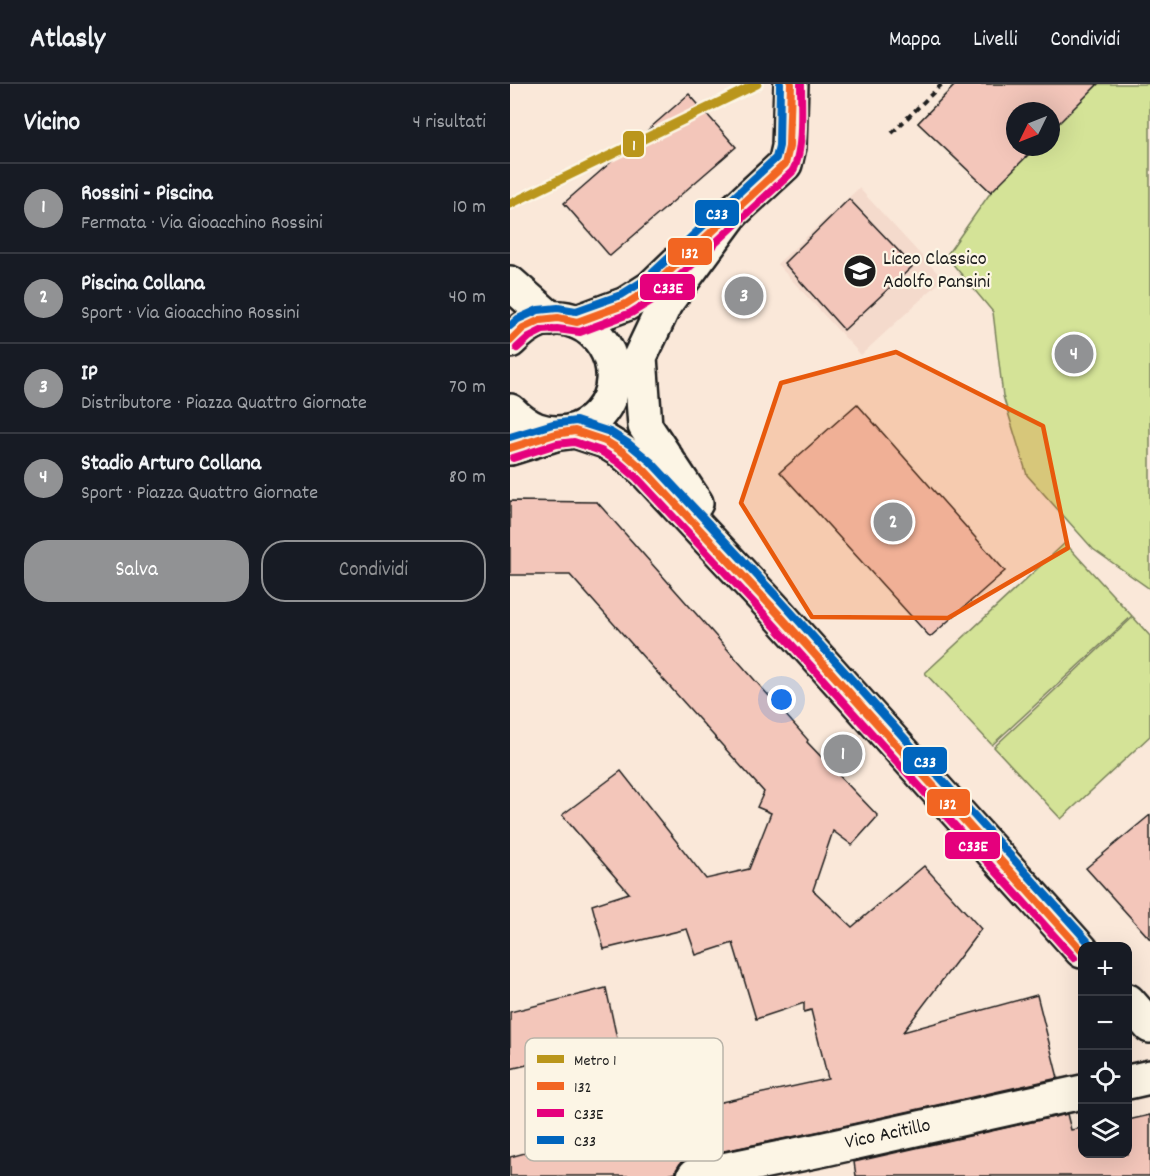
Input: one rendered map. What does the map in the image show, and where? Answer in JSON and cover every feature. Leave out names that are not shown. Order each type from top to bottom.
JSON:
[{"type":"main road","points":[[510,340],[523,328],[540,320],[564,320],[626,304],[651,288],[784,164],[789,147],[791,84]]},
{"type":"main road","points":[[733,212],[664,304],[640,357],[645,426],[712,526],[772,606]]},
{"type":"main road","points":[[510,283],[564,320],[595,333],[607,348],[614,367],[613,387],[606,406],[592,421],[565,433],[510,448]]},
{"type":"main road","points":[[510,411],[521,422],[537,430],[605,441],[623,452],[644,470],[772,606],[1078,945]]},
{"type":"main road","points":[[1132,1006],[1150,1026]]},
{"type":"main road","points":[[1132,1081],[1150,1077]]},
{"type":"main road","name":"Vico Acitillo","points":[[694,1176],[1078,1093]]},
{"type":"path","points":[[892,134],[942,84]]},
{"type":"highlighted area","points":[[896,352],[1043,426],[1068,548],[948,618],[812,617],[741,503],[781,383]]},
{"type":"shaded area","name":"Liceo Classico Adolfo Pansini","points":[[859,188],[943,279],[861,355],[777,264]]},
{"type":"green space","points":[[956,84],[1150,84],[1150,589],[1093,549],[1027,475],[1003,396],[993,312],[946,256],[991,192],[918,123]]},
{"type":"green space","points":[[1065,543],[1132,616],[992,745],[925,673]]},
{"type":"green space","points":[[1133,617],[1150,636],[1150,736],[1061,819],[994,747]]},
{"type":"building","points":[[956,84],[1098,84],[1060,122],[1060,102],[1006,102],[1006,156],[1027,156],[991,192],[918,123]]},
{"type":"building","points":[[689,94],[736,147],[610,256],[564,203]]},
{"type":"building","name":"Liceo Classico Adolfo Pansini","points":[[849,199],[913,266],[844,330],[784,263]]},
{"type":"building","points":[[857,404],[1005,571],[930,637],[780,472]]},
{"type":"building","points":[[510,501],[597,502],[808,740],[807,742],[878,816],[852,845],[833,831],[813,890],[852,927],[924,866],[981,929],[903,1032],[1037,995],[1058,1078],[723,1151],[723,1102],[828,1079],[811,1010],[804,1012],[804,1003],[756,1019],[733,943],[696,955],[687,929],[604,949],[592,905],[629,893],[562,815],[621,771],[706,879],[749,869],[771,813],[757,807],[764,792],[570,575],[510,575]]},
{"type":"building","points":[[1150,815],[1150,939],[1086,868]]},
{"type":"building","points":[[606,988],[617,1038],[525,1038],[525,1065],[510,1069],[510,1012]]},
{"type":"building","points":[[1067,1114],[1071,1130],[1078,1129],[1078,1158],[1132,1158],[1132,1119],[1150,1115],[1150,1176],[856,1176],[854,1162]]},
{"type":"building","points":[[525,1153],[525,1161],[683,1161],[676,1173],[662,1176],[510,1176],[510,1157]]},
{"type":"metro line","name":"1","points":[[510,204],[757,84]]},
{"type":"transit line","name":"C33","points":[[510,326],[518,319],[538,310],[558,308],[576,311],[621,295],[645,280],[776,158],[779,146],[780,84]]},
{"type":"transit line","name":"132","points":[[510,341],[523,328],[540,320],[558,318],[577,322],[626,304],[651,288],[785,164],[789,147],[791,84]]},
{"type":"transit line","name":"C33E","points":[[517,348],[529,337],[543,330],[580,332],[631,313],[657,297],[792,172],[796,164],[800,142],[801,84]]},
{"type":"transit line","name":"C33","points":[[510,437],[553,424],[576,421],[610,432],[651,462],[780,600],[1088,942]]},
{"type":"transit line","name":"132","points":[[510,448],[555,434],[575,431],[605,441],[623,452],[644,470],[772,607],[1078,947]]},
{"type":"transit line","name":"C33E","points":[[513,458],[557,444],[574,442],[601,451],[637,478],[764,614],[1074,958]]},
{"type":"place","name":"Liceo Classico Adolfo Pansini","points":[[860,271]]},
{"type":"place","name":"IP","points":[[744,296]]},
{"type":"place","name":"Stadio Arturo Collana","points":[[1074,354]]},
{"type":"place","name":"Piscina Collana","points":[[893,522]]},
{"type":"place","name":"Rossini - Piscina","points":[[843,754]]}]
